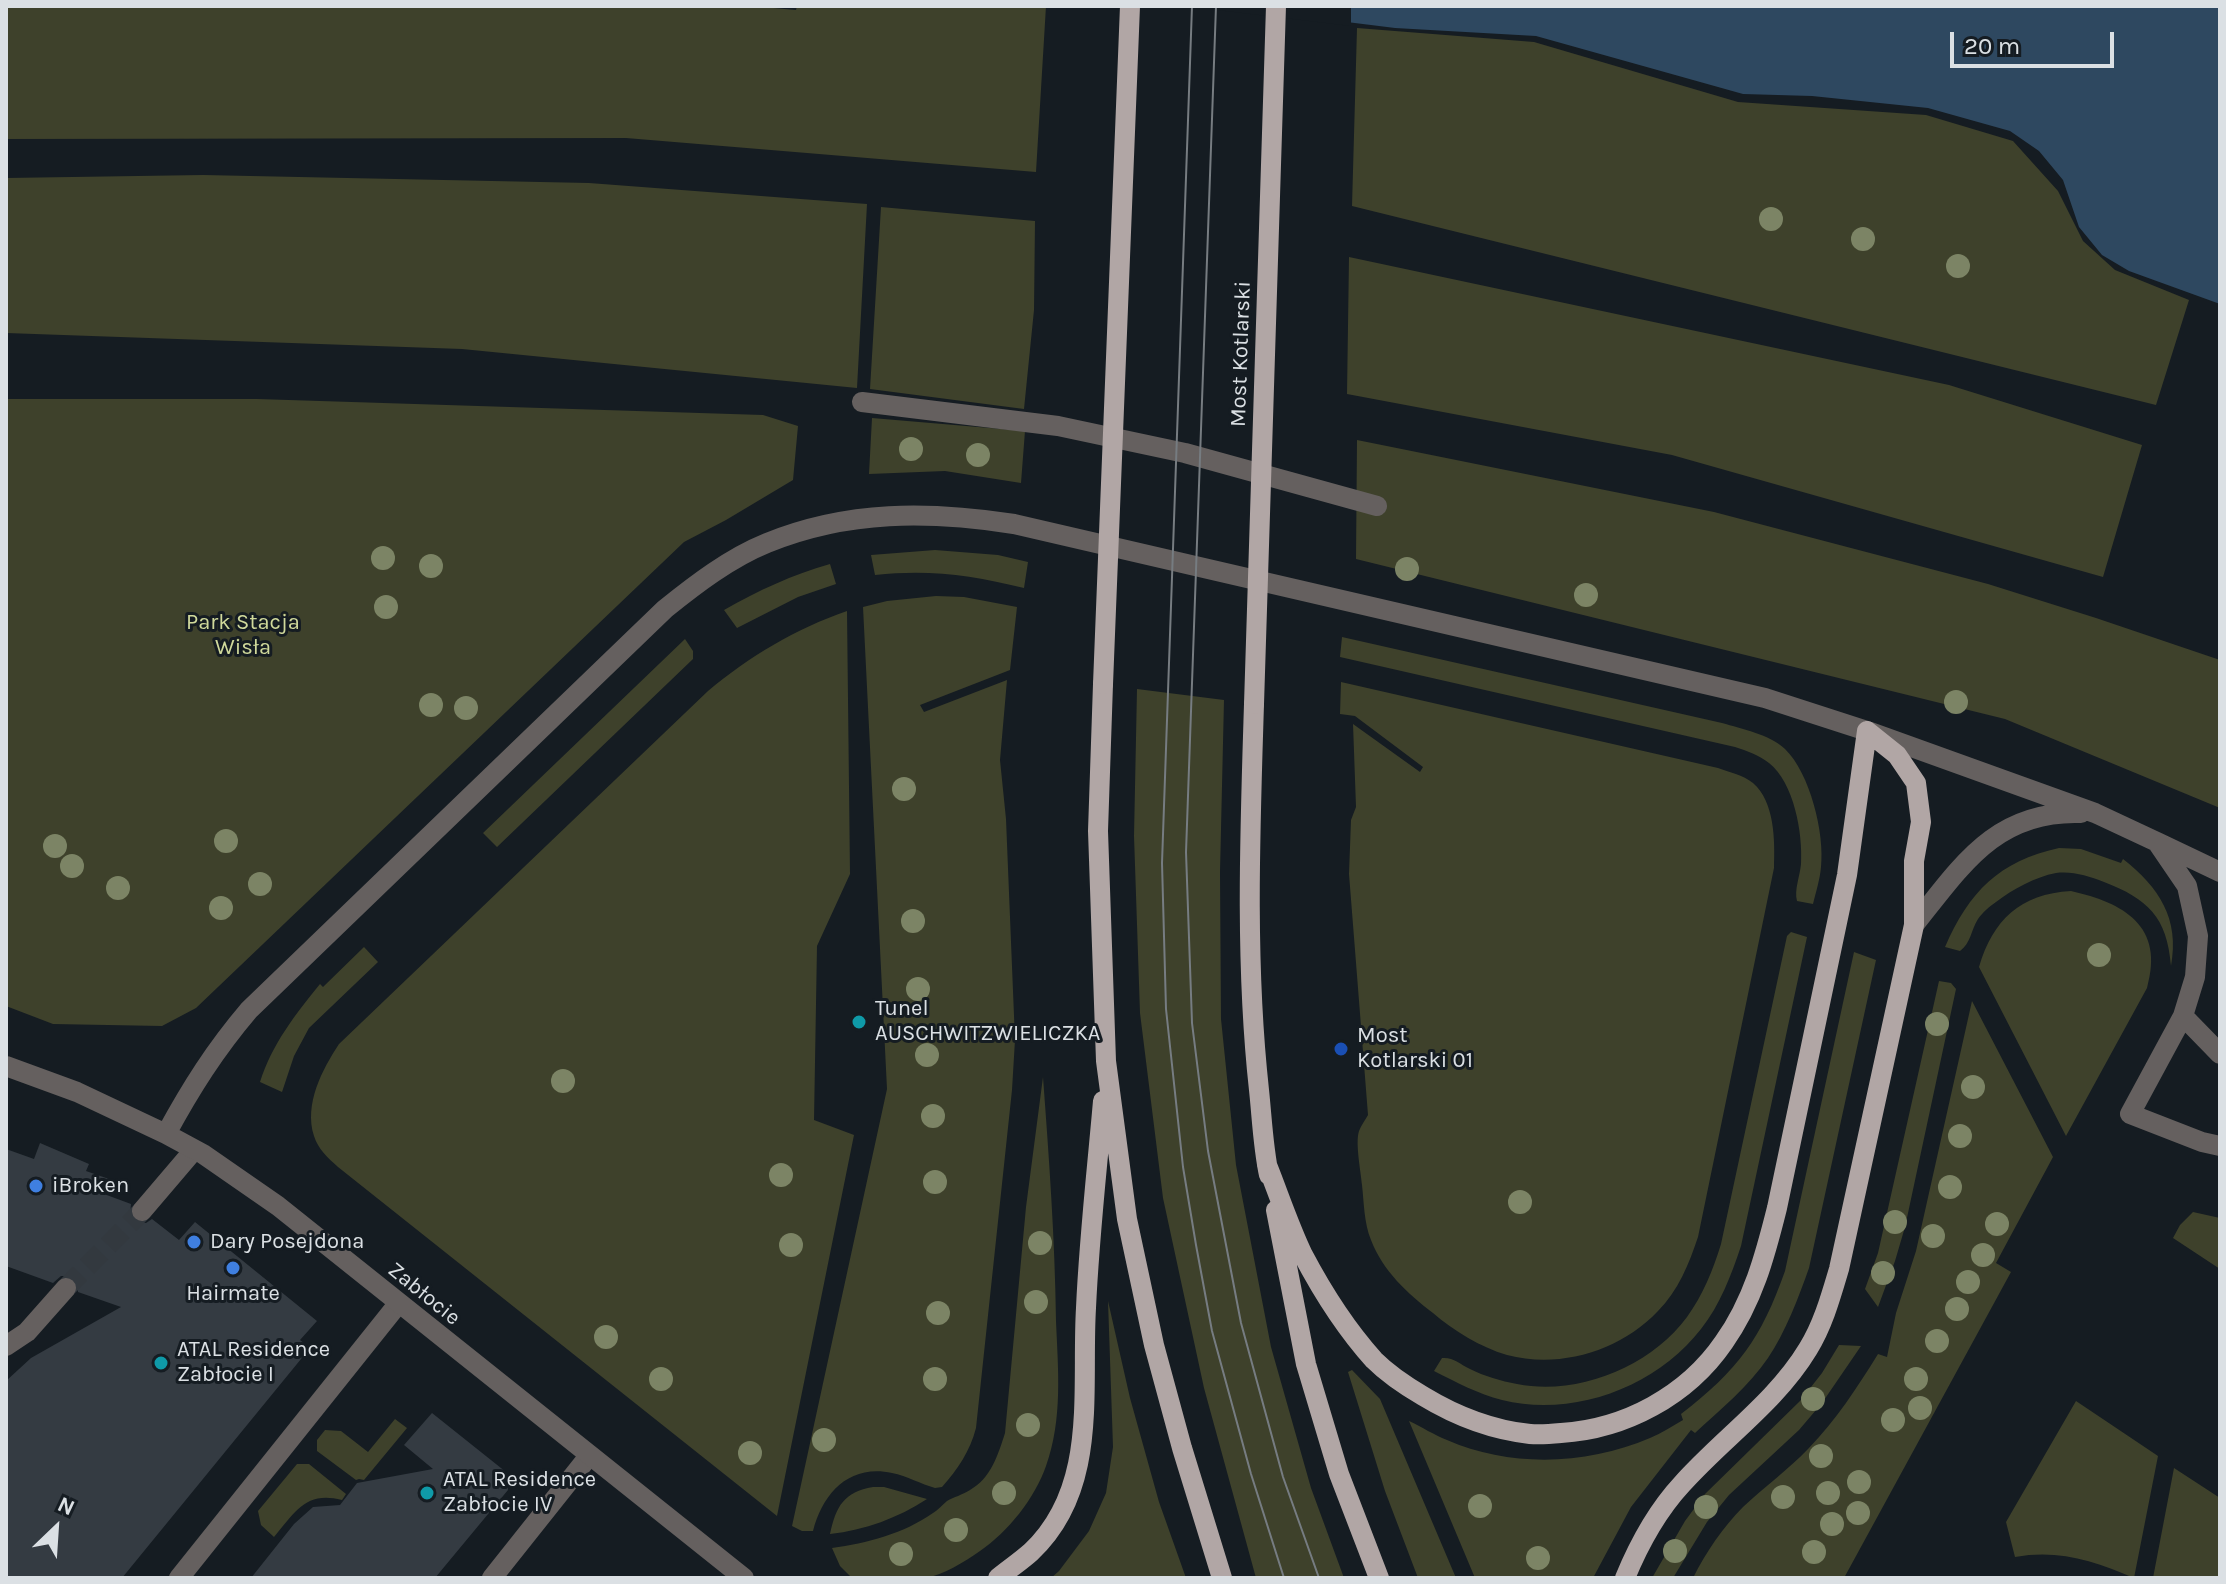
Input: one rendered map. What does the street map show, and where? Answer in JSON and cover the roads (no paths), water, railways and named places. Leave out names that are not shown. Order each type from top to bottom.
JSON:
[{"type":"main road","points":[[1130,6],[1098,831],[1106,1061],[1127,1219],[1154,1345],[1222,1578]]},
{"type":"main road","name":"Most Kotlarski","points":[[1267,1165],[1255,1053],[1250,944],[1250,828],[1276,6]]},
{"type":"main road","points":[[1267,1165],[1304,1255],[1340,1317],[1376,1361],[1445,1409],[1489,1427],[1533,1435],[1583,1432],[1623,1421],[1662,1402],[1694,1376],[1723,1344],[1749,1301],[1766,1254],[1847,875],[1867,731]]},
{"type":"main road","points":[[1625,1578],[1653,1521],[1681,1485],[1773,1395],[1809,1348],[1839,1269],[1914,925],[1914,861],[1921,822],[1916,783],[1897,755],[1867,731]]},
{"type":"main road","points":[[998,1578],[1032,1551],[1046,1535],[1066,1501],[1077,1469],[1085,1421],[1085,1311],[1106,1061]]},
{"type":"main road","points":[[1267,1165],[1306,1364],[1339,1474],[1379,1578]]},
{"type":"street","points":[[862,402],[1058,426],[1185,453],[1377,506]]},
{"type":"street","points":[[166,1134],[196,1078],[221,1042],[249,1010],[665,609],[722,567],[765,544],[804,530],[847,520],[901,514],[968,517],[1014,524],[1765,698],[1867,731],[2095,813],[2220,872]]},
{"type":"street","points":[[1914,925],[1978,848],[2007,829],[2034,817],[2063,812],[2095,813]]},
{"type":"street","points":[[2157,842],[2187,886],[2198,936],[2195,977],[2183,1016],[2130,1114],[2220,1146]]},
{"type":"street","points":[[2183,1016],[2220,1054]]},
{"type":"street","name":"Zabłocie","points":[[6,1066],[77,1092],[166,1134],[278,1206],[744,1578]]},
{"type":"street","points":[[142,1211],[194,1150]]},
{"type":"street","points":[[6,1346],[27,1332],[66,1288]]},
{"type":"street","points":[[179,1578],[398,1304]]},
{"type":"street","points":[[492,1578],[589,1456]]},
{"type":"water","points":[[1218,6],[2220,6],[2220,304],[2129,271],[2102,255],[2079,227],[2063,180],[2039,151],[2010,131],[1928,108],[1812,96],[1743,94],[1536,36],[1395,28]]},
{"type":"tunnel","points":[[66,1288],[142,1211]]},
{"type":"tram line","points":[[1192,6],[1162,863],[1166,1009],[1183,1167],[1212,1331],[1251,1474],[1284,1578]]},
{"type":"tram line","points":[[1216,6],[1186,852],[1192,1023],[1208,1151],[1241,1323],[1283,1477],[1319,1578]]},
{"type":"place","name":"Tunel AUSCHWITZWIELICZKA","points":[[859,1022]]},
{"type":"place","name":"Most Kotlarski 01","points":[[1341,1049]]},
{"type":"place","name":"iBroken","points":[[36,1186]]},
{"type":"place","name":"Dary Posejdona","points":[[194,1242]]},
{"type":"place","name":"Hairmate","points":[[233,1268]]},
{"type":"place","name":"ATAL Residence Zabłocie I","points":[[161,1363]]},
{"type":"place","name":"ATAL Residence Zabłocie IV","points":[[427,1493]]},
{"type":"park label","name":"Park Stacja Wisła","points":[[243,636]]}]
